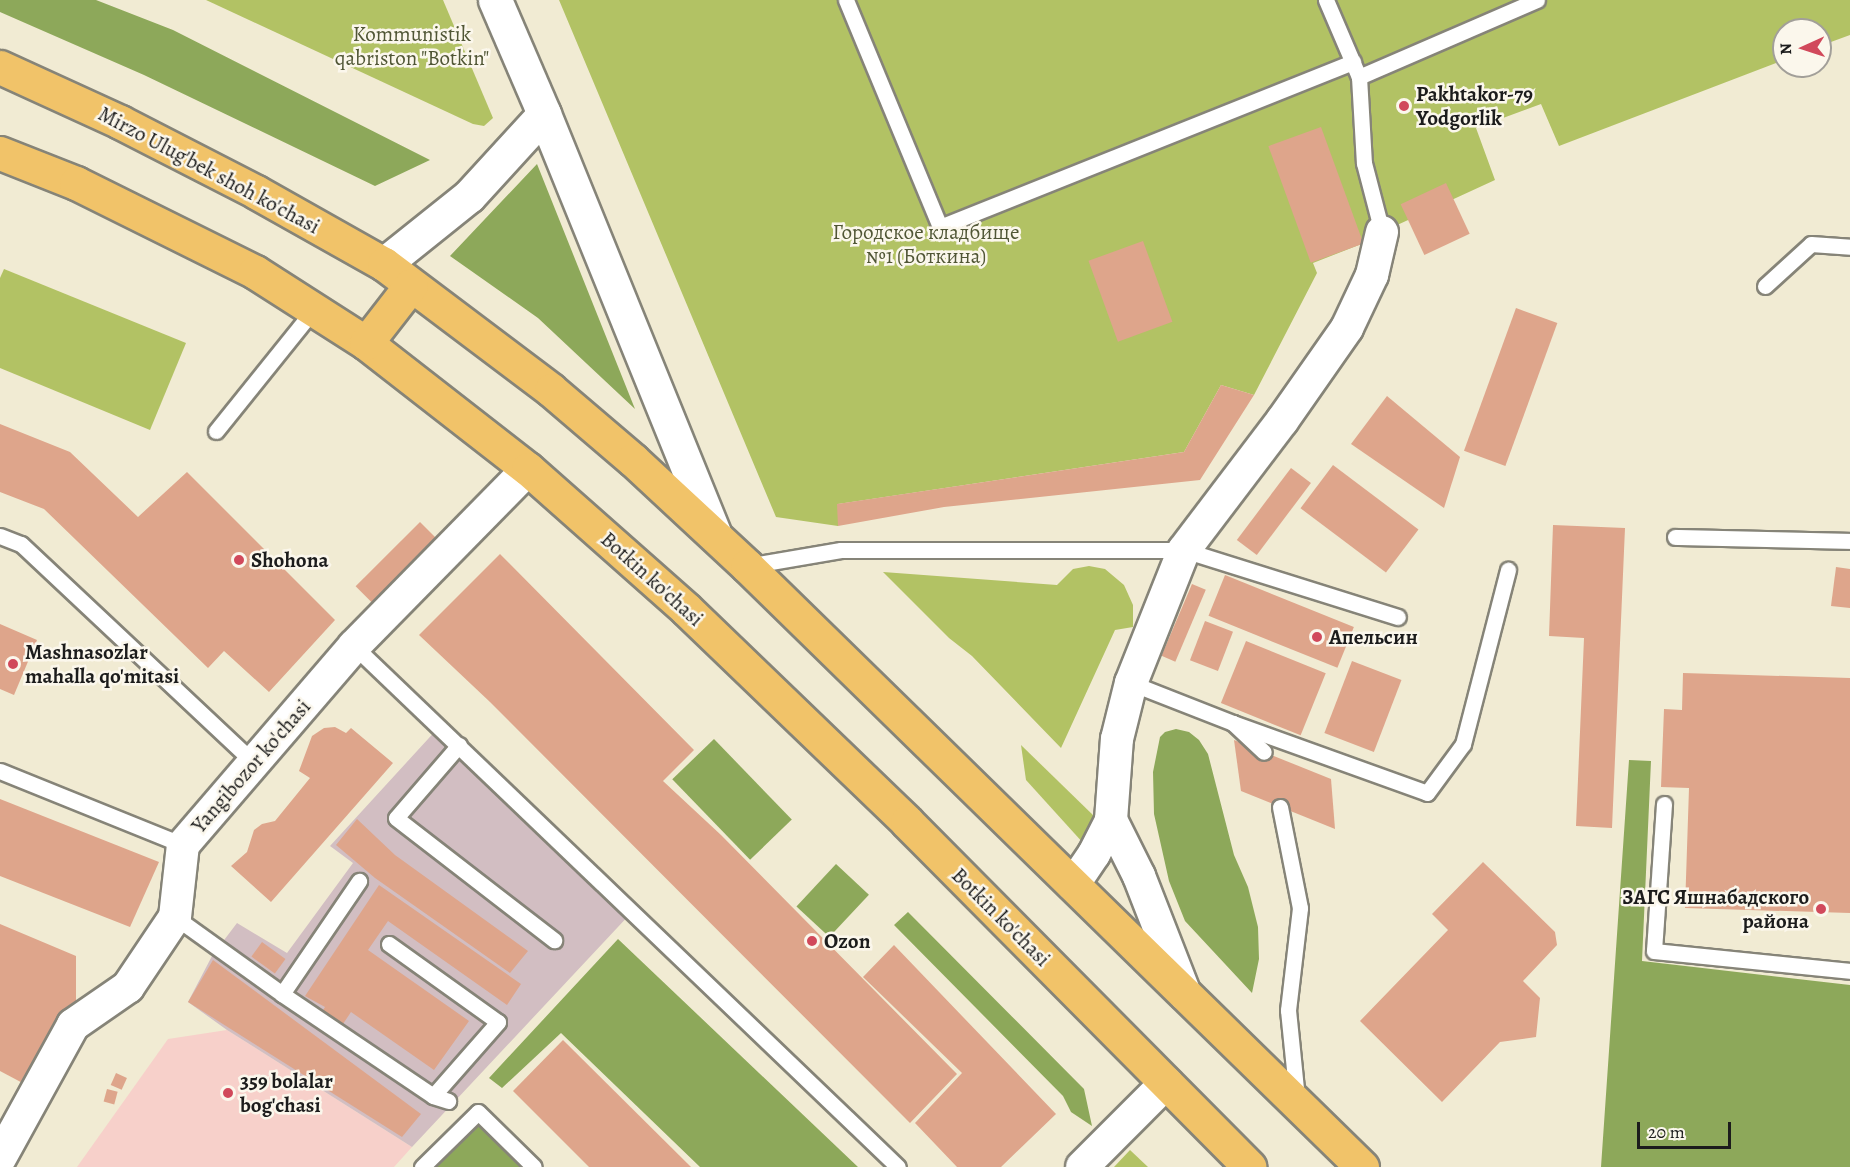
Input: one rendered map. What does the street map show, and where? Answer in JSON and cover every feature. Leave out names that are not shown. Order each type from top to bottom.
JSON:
[{"type":"main road","name":"Mirzo Ulug'bek shoh ko'chasi","points":[[0,67],[120,122],[256,192],[384,264],[411,285]]},
{"type":"main road","points":[[0,153],[76,183],[255,272],[366,343],[411,285],[551,390],[715,535],[1362,1167]]},
{"type":"main road","name":"Botkin ko'chasi","points":[[366,343],[528,469],[694,617],[907,822],[1250,1167]]},
{"type":"street","points":[[495,0],[544,114],[715,535]]},
{"type":"street","points":[[384,264],[468,196],[544,114]]},
{"type":"street","points":[[1073,885],[1094,854],[1111,820],[1117,739],[1131,683],[1184,550],[1282,421],[1347,328],[1372,275],[1382,232]]},
{"type":"street","name":"Yangibozor ko'chasi","points":[[0,1158],[73,1025],[128,987],[175,917],[183,845],[354,646],[528,469]]},
{"type":"street","points":[[1111,820],[1138,876],[1185,994]]},
{"type":"street","points":[[1082,1167],[1166,1083]]},
{"type":"lane","points":[[846,0],[940,227],[1353,62]]},
{"type":"lane","points":[[1326,0],[1359,77],[1364,163],[1382,232]]},
{"type":"lane","points":[[1359,77],[1537,0]]},
{"type":"lane","points":[[1765,286],[1811,244],[1850,247]]},
{"type":"lane","points":[[216,431],[314,309]]},
{"type":"lane","points":[[0,536],[21,544],[254,763]]},
{"type":"lane","points":[[1675,537],[1850,541]]},
{"type":"lane","points":[[747,566],[841,550],[1184,550],[1398,617]]},
{"type":"lane","points":[[1131,683],[1233,723],[1427,793],[1464,744],[1508,570]]},
{"type":"lane","points":[[354,646],[898,1167]]},
{"type":"lane","points":[[1233,723],[1264,752]]},
{"type":"lane","points":[[459,745],[396,818],[554,940]]},
{"type":"lane","points":[[0,771],[183,845]]},
{"type":"lane","points":[[1664,804],[1654,951],[1850,971]]},
{"type":"lane","points":[[1280,807],[1300,909],[1288,1010],[1298,1105]]},
{"type":"lane","points":[[282,994],[359,881]]},
{"type":"lane","points":[[175,917],[282,994],[433,1096],[448,1101]]},
{"type":"lane","points":[[389,944],[498,1022],[433,1096]]},
{"type":"lane","points":[[422,1167],[478,1113],[534,1167]]},
{"type":"shaded area","points":[[439,727],[632,912],[412,1147],[227,1030],[188,1002],[212,956],[237,923],[287,953],[353,863],[330,846]]},
{"type":"shaded area","name":"359 bolalar bog'chasi","points":[[227,1030],[412,1147],[394,1167],[77,1167],[168,1039]]},
{"type":"green space","points":[[0,0],[96,0],[173,30],[430,160],[375,186],[144,75],[0,12]]},
{"type":"green space","name":"Kommunistik qabriston \"Botkin\"","points":[[206,0],[443,0],[493,118],[484,126],[473,124]]},
{"type":"green space","name":"Городское кладбище №1 (Боткина)","points":[[559,0],[1850,0],[1850,35],[1832,42],[1832,18],[1772,18],[1772,65],[1559,146],[1541,104],[1476,128],[1495,180],[1382,232],[1364,243],[1313,263],[1317,273],[1254,395],[1221,385],[1184,452],[838,504],[838,526],[776,517]]},
{"type":"green space","points":[[537,164],[635,409],[538,318],[450,256]]},
{"type":"green space","points":[[4,269],[186,343],[150,430],[0,368],[0,278]]},
{"type":"green space","points":[[1089,566],[1105,569],[1124,585],[1133,605],[1133,627],[1115,630],[1061,748],[972,656],[949,638],[883,572],[1057,585],[1073,569]]},
{"type":"green space","points":[[1176,729],[1189,732],[1199,740],[1208,754],[1234,855],[1248,887],[1258,927],[1259,959],[1252,993],[1185,921],[1169,881],[1154,814],[1153,772],[1160,737],[1165,732]]},
{"type":"green space","points":[[714,739],[792,820],[750,860],[672,779]]},
{"type":"green space","points":[[1021,745],[1095,817],[1084,844],[1026,780]]},
{"type":"green space","points":[[1629,760],[1651,761],[1642,961],[1850,985],[1850,1167],[1601,1167]]},
{"type":"green space","points":[[836,864],[869,895],[829,937],[796,906]]},
{"type":"green space","points":[[908,912],[1084,1089],[1092,1126],[1071,1112],[1063,1096],[894,925]]},
{"type":"green space","points":[[618,939],[858,1167],[700,1167],[561,1033],[502,1088],[489,1078]]},
{"type":"green space","points":[[480,1124],[522,1167],[437,1167]]},
{"type":"green space","points":[[1130,1150],[1148,1167],[1114,1167]]},
{"type":"building","points":[[1321,127],[1363,244],[1311,263],[1268,146]]},
{"type":"building","points":[[1446,183],[1470,234],[1424,255],[1401,204]]},
{"type":"building","points":[[1143,241],[1172,322],[1118,342],[1088,261]]},
{"type":"building","points":[[1516,308],[1557,323],[1505,466],[1464,451]]},
{"type":"building","points":[[1221,385],[1254,395],[1200,480],[944,507],[838,526],[837,504],[1184,452]]},
{"type":"building","points":[[1387,396],[1460,457],[1444,508],[1351,444]]},
{"type":"building","points":[[0,424],[70,452],[138,517],[187,472],[335,620],[269,692],[224,651],[208,668],[44,509],[0,492]]},
{"type":"building","points":[[1333,465],[1418,529],[1386,573],[1301,508]]},
{"type":"building","points":[[1291,468],[1311,483],[1257,555],[1237,540]]},
{"type":"building","points":[[420,522],[436,538],[372,603],[356,586]]},
{"type":"building","points":[[1553,525],[1625,528],[1612,828],[1576,826],[1584,638],[1549,636]]},
{"type":"building","points":[[500,554],[694,750],[663,781],[721,835],[957,1074],[910,1123],[490,702],[419,635]]},
{"type":"building","points":[[1836,567],[1850,569],[1850,608],[1831,606]]},
{"type":"building","points":[[1225,575],[1354,627],[1337,668],[1209,616]]},
{"type":"building","points":[[1192,584],[1206,590],[1175,662],[1162,656]]},
{"type":"building","points":[[1205,621],[1233,632],[1218,671],[1190,660]]},
{"type":"building","name":"Mashnasozlar mahalla qo'mitasi","points":[[0,624],[37,640],[14,695],[0,689]]},
{"type":"building","points":[[1246,641],[1326,673],[1301,735],[1221,703]]},
{"type":"building","points":[[1352,661],[1401,680],[1374,752],[1324,733]]},
{"type":"building","points":[[1683,673],[1850,678],[1850,913],[1685,908],[1689,788],[1661,787],[1664,709],[1682,710]]},
{"type":"building","points":[[335,727],[346,733],[351,728],[393,763],[271,902],[231,866],[247,852],[254,830],[262,824],[275,821],[310,778],[299,771],[312,736],[324,728]]},
{"type":"building","points":[[1234,740],[1331,779],[1335,829],[1241,791]]},
{"type":"building","points":[[0,799],[159,862],[130,927],[0,876]]},
{"type":"building","points":[[357,819],[395,855],[528,951],[510,973],[375,878],[336,845]]},
{"type":"building","points":[[1483,862],[1555,932],[1557,945],[1523,981],[1540,998],[1536,1037],[1500,1042],[1442,1102],[1360,1021],[1448,930],[1432,914]]},
{"type":"building","points":[[379,885],[521,984],[507,1005],[388,921],[368,950],[469,1021],[434,1070],[351,1012],[343,1024],[322,1012],[325,1007],[305,996]]},
{"type":"building","points":[[0,924],[76,956],[76,1003],[32,1088],[0,1071]]},
{"type":"building","points":[[262,942],[285,959],[275,974],[251,957]]},
{"type":"building","points":[[894,945],[1056,1114],[1001,1167],[957,1167],[915,1123],[962,1073],[863,977]]},
{"type":"building","points":[[213,960],[421,1114],[402,1137],[188,1002]]},
{"type":"building","points":[[563,1040],[691,1167],[589,1167],[513,1091]]},
{"type":"building","points":[[116,1073],[127,1078],[122,1090],[111,1085]]},
{"type":"building","points":[[107,1089],[118,1092],[114,1104],[104,1102]]},
{"type":"place","name":"Pakhtakor-79 Yodgorlik","points":[[1404,106]]},
{"type":"place","name":"Shohona","points":[[239,560]]},
{"type":"place","name":"Апельсин","points":[[1317,637]]},
{"type":"place","name":"Mashnasozlar mahalla qo'mitasi","points":[[13,664]]},
{"type":"place","name":"ЗАГС Яшнабадского района","points":[[1821,909]]},
{"type":"place","name":"Ozon","points":[[812,941]]},
{"type":"place","name":"359 bolalar bog'chasi","points":[[228,1093]]}]
